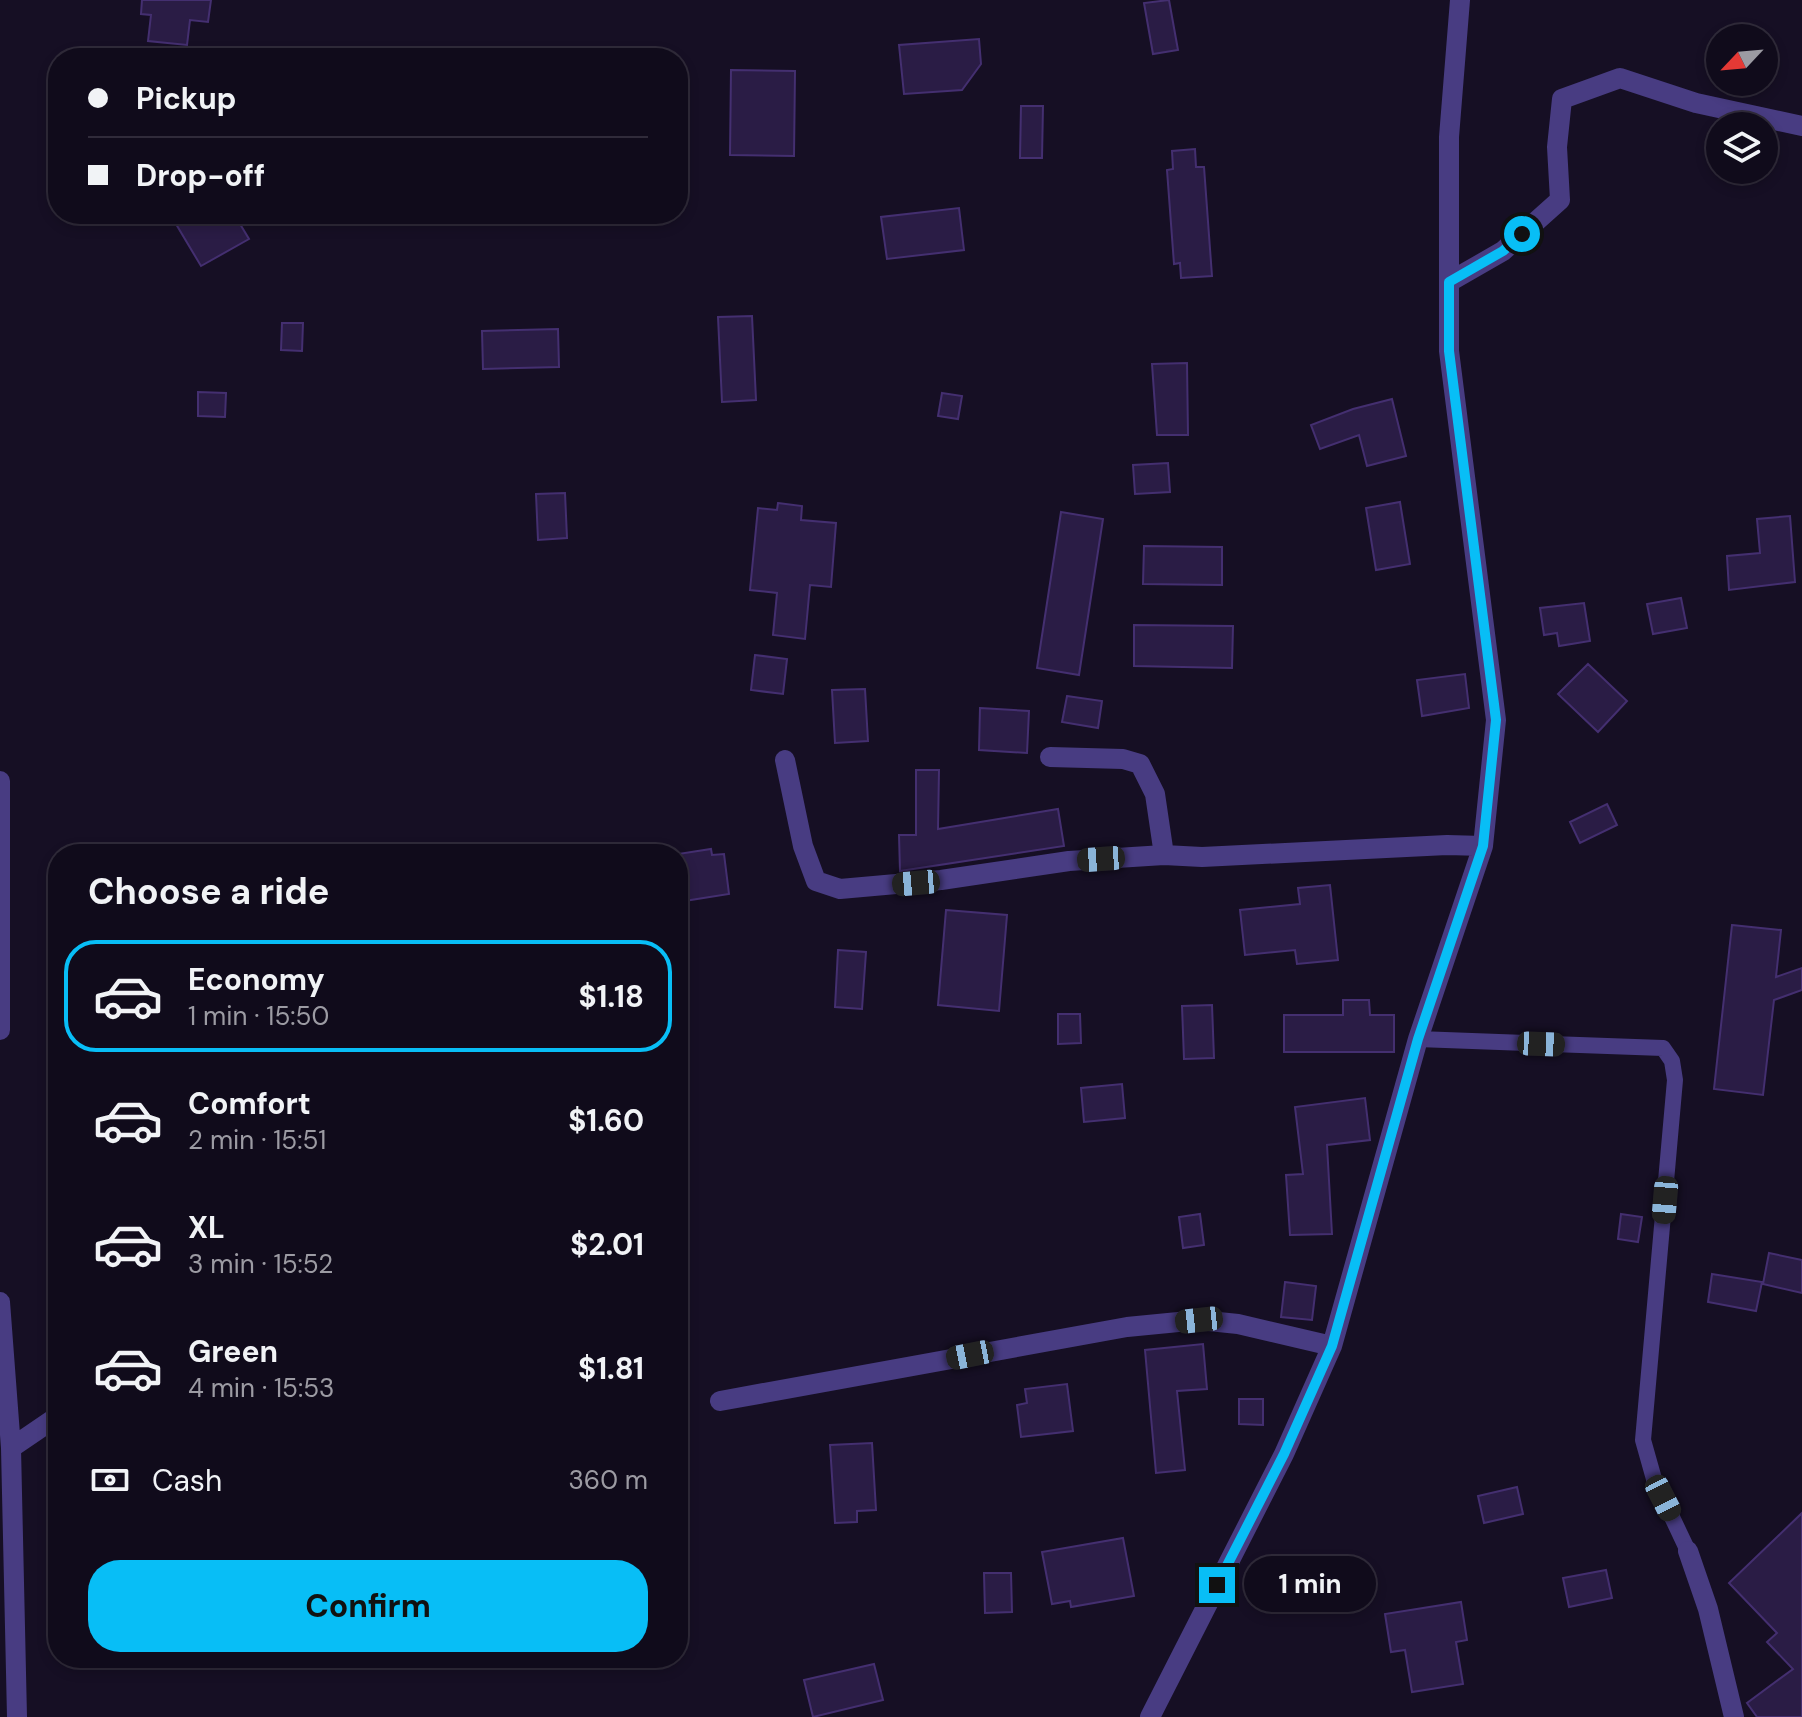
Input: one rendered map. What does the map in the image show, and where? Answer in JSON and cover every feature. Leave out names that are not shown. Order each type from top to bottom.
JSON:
[{"type":"street","points":[[1150,1717],[1284,1454],[1332,1346],[1418,1039],[1483,846],[1496,720],[1449,351],[1449,137],[1460,0]]},
{"type":"street","points":[[1449,282],[1503,251],[1560,200],[1557,147],[1562,99],[1620,78],[1696,103],[1802,126]]},
{"type":"street","points":[[1050,757],[1123,759],[1140,764],[1155,794],[1164,855]]},
{"type":"street","points":[[785,760],[803,846],[816,881],[840,889],[941,880],[1069,861],[1164,855],[1202,857],[1483,846]]},
{"type":"street","points":[[0,781],[0,1030]]},
{"type":"street","points":[[0,1302],[11,1448],[17,1717]]},
{"type":"street","points":[[720,1401],[1127,1327],[1199,1320],[1238,1324],[1332,1346]]},
{"type":"street","points":[[11,1448],[48,1423]]},
{"type":"street","points":[[1688,1551],[1708,1609],[1734,1717]]},
{"type":"lane","points":[[1418,1039],[1663,1048],[1672,1061],[1675,1080],[1643,1440],[1654,1479],[1688,1551]]},
{"type":"building","points":[[142,0],[211,0],[208,22],[190,20],[187,45],[148,41],[151,15],[141,14]]},
{"type":"building","points":[[1169,0],[1178,50],[1153,54],[1144,3]]},
{"type":"building","points":[[979,39],[981,64],[962,90],[904,94],[899,45]]},
{"type":"building","points":[[731,70],[795,71],[794,156],[730,155]]},
{"type":"building","points":[[1021,106],[1043,106],[1042,158],[1020,158]]},
{"type":"building","points":[[1195,149],[1196,167],[1204,167],[1212,276],[1181,278],[1180,263],[1174,264],[1167,170],[1173,169],[1172,151]]},
{"type":"building","points":[[959,208],[964,250],[887,259],[881,217]]},
{"type":"building","points":[[176,224],[240,224],[249,239],[201,266]]},
{"type":"building","points":[[752,316],[756,400],[722,402],[718,317]]},
{"type":"building","points":[[282,323],[303,323],[302,351],[281,350]]},
{"type":"building","points":[[558,329],[559,367],[483,369],[482,331]]},
{"type":"building","points":[[1187,363],[1188,435],[1157,435],[1152,364]]},
{"type":"building","points":[[198,392],[226,393],[225,417],[198,416]]},
{"type":"building","points":[[942,393],[962,396],[958,419],[938,416]]},
{"type":"building","points":[[1392,399],[1406,456],[1367,466],[1359,435],[1320,449],[1311,425]]},
{"type":"building","points":[[1168,463],[1170,492],[1135,494],[1133,465]]},
{"type":"building","points":[[565,493],[567,538],[538,540],[536,494]]},
{"type":"building","points":[[1400,502],[1410,564],[1376,570],[1366,508]]},
{"type":"building","points":[[778,503],[802,506],[801,520],[836,523],[831,587],[810,585],[805,639],[773,635],[777,593],[750,590],[758,508],[777,510]]},
{"type":"building","points":[[1061,512],[1103,519],[1079,675],[1037,668]]},
{"type":"building","points":[[1790,516],[1795,582],[1729,590],[1727,556],[1760,553],[1757,519]]},
{"type":"building","points":[[1144,546],[1222,547],[1222,585],[1143,584]]},
{"type":"building","points":[[1681,598],[1687,628],[1653,634],[1647,604]]},
{"type":"building","points":[[1584,603],[1590,641],[1559,646],[1557,633],[1544,635],[1540,608]]},
{"type":"building","points":[[1134,625],[1233,626],[1232,668],[1134,666]]},
{"type":"building","points":[[755,655],[787,659],[783,694],[751,690]]},
{"type":"building","points":[[1588,664],[1627,701],[1598,732],[1558,694]]},
{"type":"building","points":[[1465,674],[1469,708],[1422,716],[1417,680]]},
{"type":"building","points":[[865,689],[868,741],[835,743],[832,690]]},
{"type":"building","points":[[1067,696],[1102,701],[1098,728],[1062,722]]},
{"type":"building","points":[[980,708],[1029,711],[1027,753],[979,750]]},
{"type":"building","points":[[916,770],[939,770],[938,829],[1058,809],[1064,846],[900,871],[899,835],[916,835]]},
{"type":"building","points":[[1607,804],[1617,825],[1580,843],[1570,822]]},
{"type":"building","points":[[711,849],[712,855],[724,854],[729,894],[688,900],[688,852]]},
{"type":"building","points":[[1330,885],[1338,960],[1297,964],[1295,950],[1245,955],[1240,910],[1300,904],[1298,888]]},
{"type":"building","points":[[946,910],[1007,915],[999,1011],[938,1005]]},
{"type":"building","points":[[1732,925],[1781,930],[1776,977],[1802,968],[1802,990],[1774,1000],[1763,1095],[1714,1089]]},
{"type":"building","points":[[838,950],[866,952],[862,1009],[835,1007]]},
{"type":"building","points":[[1343,1000],[1369,1000],[1370,1015],[1394,1015],[1394,1052],[1284,1052],[1284,1015],[1343,1015]]},
{"type":"building","points":[[1212,1005],[1214,1058],[1184,1059],[1182,1006]]},
{"type":"building","points":[[1058,1014],[1080,1014],[1081,1043],[1058,1044]]},
{"type":"building","points":[[1122,1084],[1125,1118],[1084,1122],[1081,1088]]},
{"type":"building","points":[[1365,1098],[1370,1140],[1327,1145],[1332,1234],[1290,1235],[1286,1175],[1303,1174],[1295,1107]]},
{"type":"building","points":[[1200,1214],[1204,1245],[1183,1248],[1179,1217]]},
{"type":"building","points":[[1621,1214],[1642,1217],[1638,1242],[1618,1239]]},
{"type":"building","points":[[1769,1253],[1802,1260],[1802,1293],[1763,1284]]},
{"type":"building","points":[[1712,1274],[1762,1282],[1756,1311],[1708,1302]]},
{"type":"building","points":[[1285,1282],[1316,1286],[1312,1320],[1281,1317]]},
{"type":"building","points":[[1203,1344],[1207,1389],[1177,1391],[1185,1470],[1156,1473],[1145,1350]]},
{"type":"building","points":[[1067,1384],[1073,1431],[1021,1437],[1017,1405],[1027,1403],[1025,1389]]},
{"type":"building","points":[[1239,1399],[1263,1399],[1263,1425],[1239,1424]]},
{"type":"building","points":[[872,1443],[876,1510],[857,1511],[857,1522],[835,1523],[830,1445]]},
{"type":"building","points":[[1517,1487],[1523,1514],[1484,1523],[1478,1496]]},
{"type":"building","points":[[1802,1513],[1802,1717],[1757,1717],[1747,1703],[1793,1669],[1767,1642],[1777,1633],[1729,1583]]},
{"type":"building","points":[[1123,1538],[1134,1596],[1071,1607],[1070,1601],[1052,1604],[1042,1552]]},
{"type":"building","points":[[1606,1570],[1612,1598],[1569,1607],[1563,1578]]},
{"type":"building","points":[[984,1573],[1011,1573],[1012,1612],[985,1613]]},
{"type":"building","points":[[1461,1602],[1467,1640],[1456,1642],[1463,1684],[1412,1692],[1405,1650],[1391,1652],[1385,1614]]},
{"type":"building","points":[[874,1664],[883,1700],[813,1717],[804,1680]]},
{"type":"route","points":[[1217,1585],[1284,1454],[1332,1346],[1418,1039],[1483,846],[1496,720],[1449,351],[1449,282],[1503,251],[1522,234]]}]
